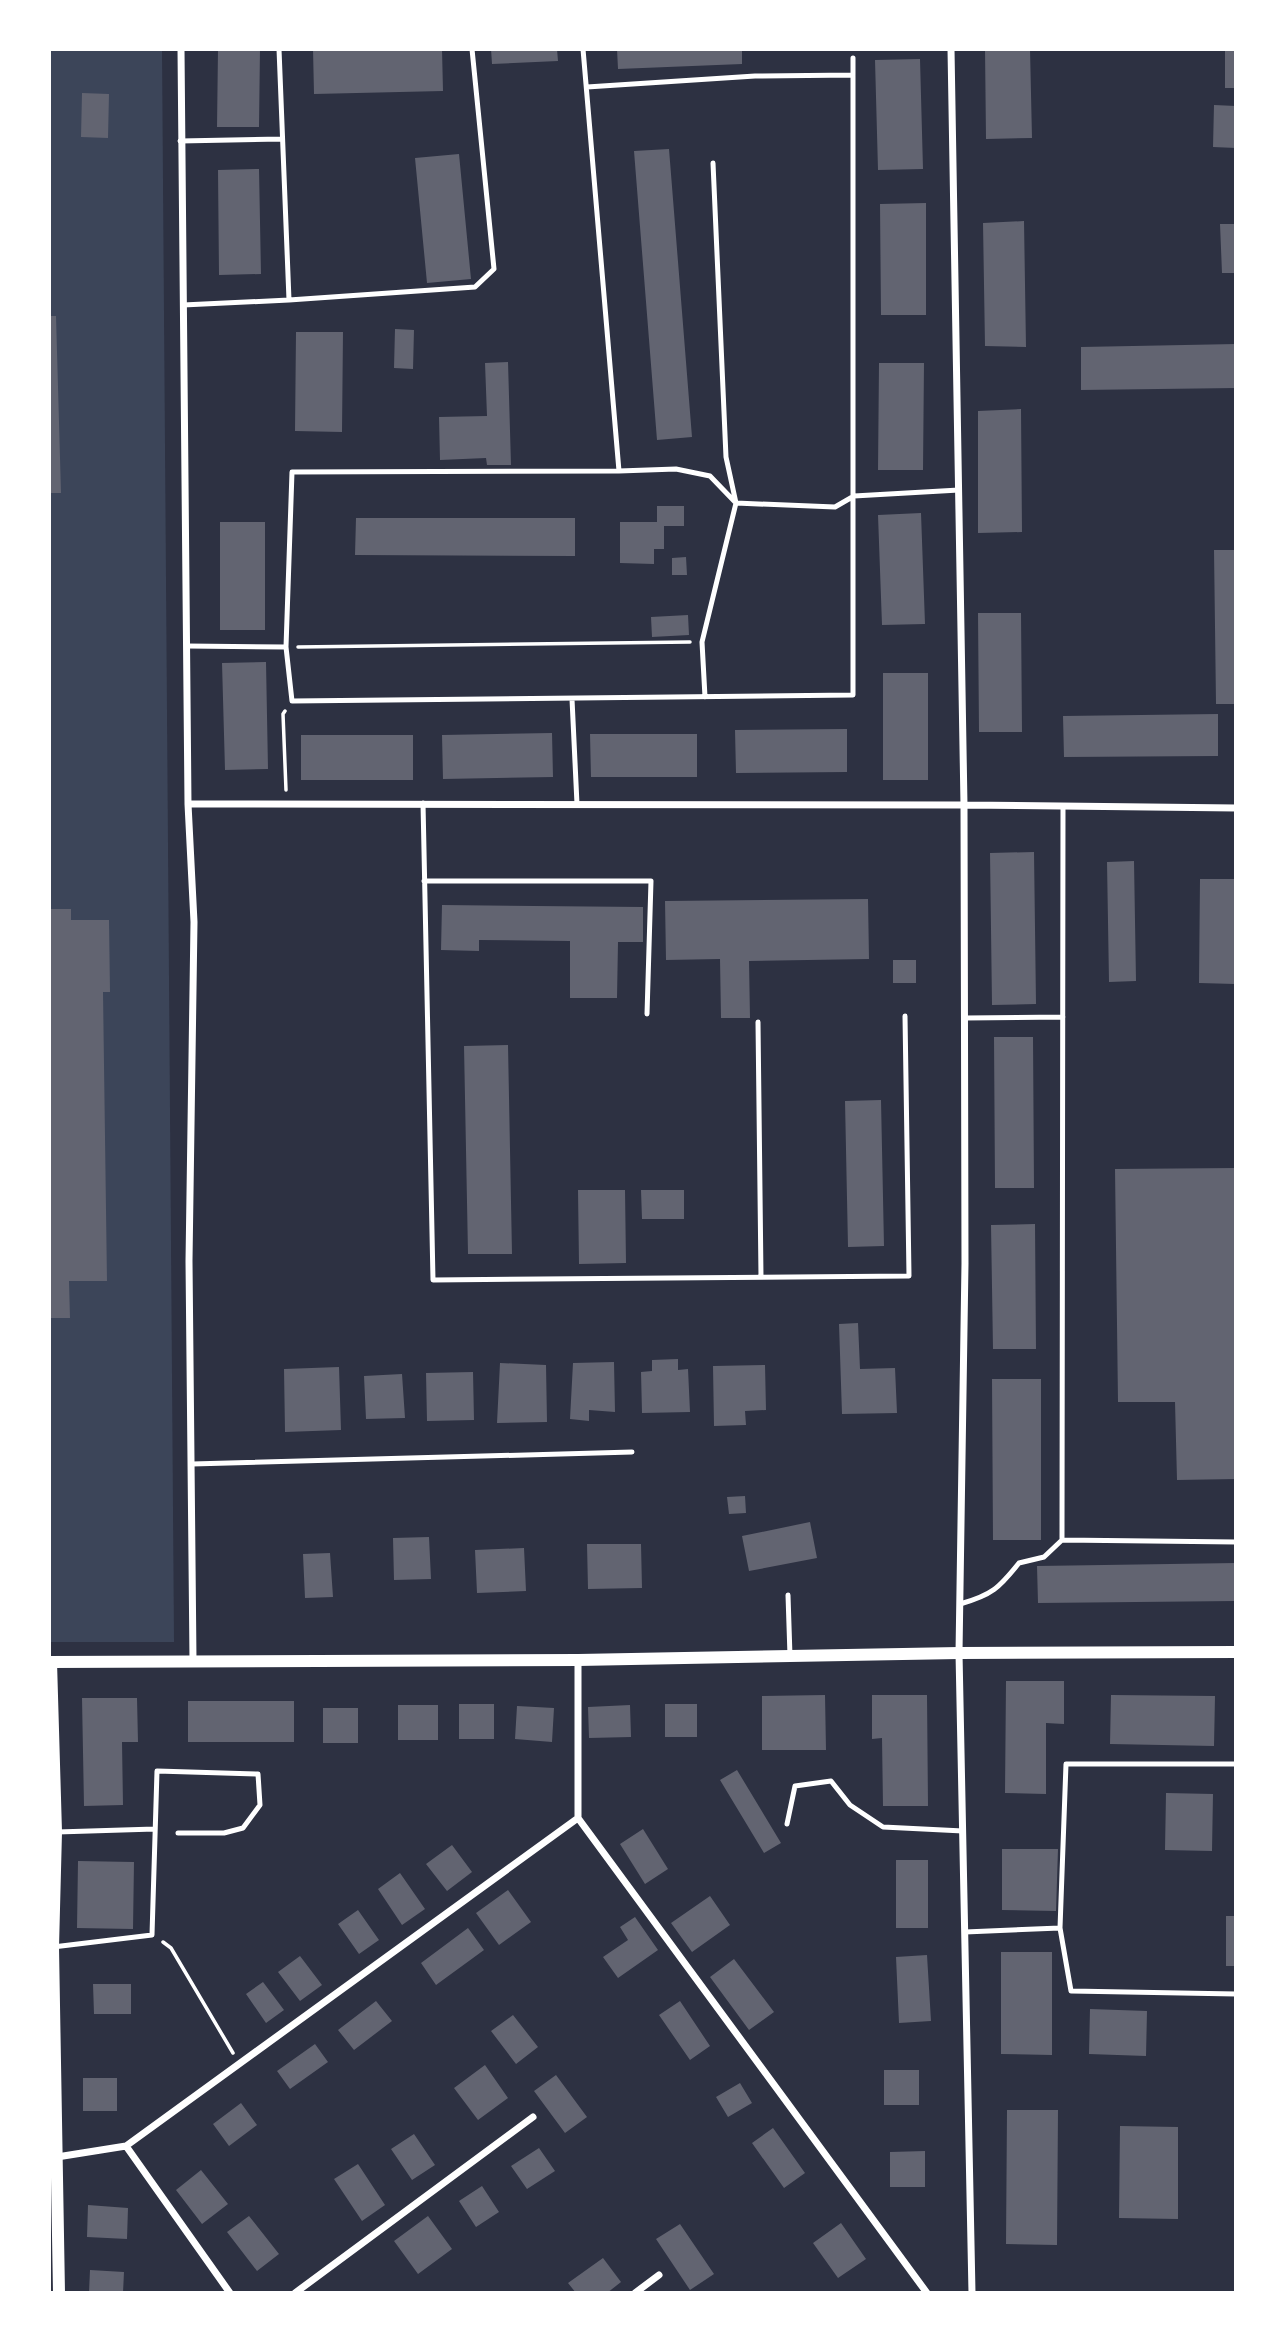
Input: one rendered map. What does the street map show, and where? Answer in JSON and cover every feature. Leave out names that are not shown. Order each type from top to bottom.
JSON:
[{"type":"street","points":[[181,49],[188,804],[194,922],[190,1261],[193,1660]]},
{"type":"street","points":[[951,49],[964,804],[965,1263],[959,1653],[971,2293]]},
{"type":"street","points":[[188,804],[964,804],[1236,808]]},
{"type":"street","points":[[59,2293],[53,1948],[56,1832],[50,1662],[578,1660],[959,1653],[1236,1652]]},
{"type":"street","points":[[578,1660],[578,1818],[927,2293]]},
{"type":"street","points":[[57,2157],[126,2146],[578,1818]]},
{"type":"street","points":[[295,2293],[533,2117]]},
{"type":"street","points":[[126,2146],[230,2293]]},
{"type":"street","points":[[635,2293],[659,2276]]},
{"type":"lane","points":[[279,49],[289,300]]},
{"type":"lane","points":[[183,305],[475,287],[494,269],[472,49]]},
{"type":"lane","points":[[583,49],[619,471]]},
{"type":"lane","points":[[853,58],[854,496],[853,695],[292,701],[286,647],[292,472],[676,469],[710,476],[737,503],[835,507],[854,496],[959,490]]},
{"type":"lane","points":[[587,87],[755,76],[853,75]]},
{"type":"lane","points":[[180,141],[282,139]]},
{"type":"lane","points":[[705,697],[702,642],[737,503],[726,457],[713,163]]},
{"type":"lane","points":[[187,646],[286,647]]},
{"type":"lane","points":[[572,699],[577,804]]},
{"type":"lane","points":[[423,803],[432,1280],[909,1276],[905,1016]]},
{"type":"lane","points":[[1062,1540],[1063,806]]},
{"type":"lane","points":[[424,881],[651,881],[647,1014]]},
{"type":"lane","points":[[965,1018],[1063,1017]]},
{"type":"lane","points":[[758,1022],[761,1277]]},
{"type":"lane","points":[[192,1464],[632,1452]]},
{"type":"lane","points":[[960,1604],[978,1599],[1001,1586],[1018,1563],[1044,1557],[1062,1540],[1236,1542]]},
{"type":"lane","points":[[788,1595],[790,1656]]},
{"type":"lane","points":[[1236,1764],[1066,1764],[1059,1928],[1071,1991],[1236,1994]]},
{"type":"lane","points":[[53,1948],[152,1935],[157,1771],[258,1774],[260,1805],[243,1828],[224,1833],[178,1833]]},
{"type":"lane","points":[[787,1824],[795,1786],[831,1781],[850,1805],[883,1827],[963,1831]]},
{"type":"lane","points":[[56,1832],[155,1829]]},
{"type":"lane","points":[[965,1932],[1059,1928]]},
{"type":"path","points":[[286,647],[702,642]]},
{"type":"path","points":[[286,803],[283,714],[292,701]]},
{"type":"path","points":[[152,1935],[171,1948],[240,2064]]},
{"type":"shaded area","points":[[49,49],[162,49],[174,1642],[49,1642]]},
{"type":"building","points":[[218,49],[260,49],[259,127],[217,127]]},
{"type":"building","points":[[313,49],[442,49],[443,91],[314,94]]},
{"type":"building","points":[[491,49],[557,49],[558,61],[492,64]]},
{"type":"building","points":[[617,49],[742,49],[742,64],[618,69]]},
{"type":"building","points":[[985,49],[1030,49],[1032,138],[986,139]]},
{"type":"building","points":[[1225,49],[1236,49],[1236,88],[1225,88]]},
{"type":"building","points":[[920,59],[923,169],[878,170],[875,60]]},
{"type":"building","points":[[82,93],[109,94],[108,138],[81,137]]},
{"type":"building","points":[[1214,105],[1236,106],[1236,148],[1213,147]]},
{"type":"building","points":[[669,149],[692,437],[657,440],[634,151]]},
{"type":"building","points":[[459,154],[471,279],[427,283],[415,158]]},
{"type":"building","points":[[259,169],[261,274],[219,275],[218,170]]},
{"type":"building","points":[[926,203],[926,315],[881,315],[880,204]]},
{"type":"building","points":[[1024,221],[1026,347],[985,346],[983,223]]},
{"type":"building","points":[[1220,224],[1236,224],[1236,273],[1222,273]]},
{"type":"building","points":[[49,316],[56,316],[61,493],[49,493]]},
{"type":"building","points":[[395,329],[414,330],[413,369],[394,368]]},
{"type":"building","points":[[296,332],[343,332],[342,432],[295,431]]},
{"type":"building","points":[[1236,344],[1236,388],[1081,390],[1081,347]]},
{"type":"building","points":[[508,362],[511,465],[487,465],[486,458],[440,460],[439,417],[487,416],[485,363]]},
{"type":"building","points":[[879,363],[924,363],[923,470],[878,470]]},
{"type":"building","points":[[1021,409],[1022,532],[978,533],[978,411]]},
{"type":"building","points":[[657,506],[684,506],[684,526],[664,526],[664,549],[654,549],[654,564],[620,563],[620,522],[657,522]]},
{"type":"building","points":[[921,513],[925,624],[882,625],[878,515]]},
{"type":"building","points":[[356,518],[575,518],[575,556],[355,555]]},
{"type":"building","points":[[220,522],[265,522],[265,630],[220,630]]},
{"type":"building","points":[[1214,550],[1236,550],[1236,704],[1216,704]]},
{"type":"building","points":[[686,557],[687,575],[672,575],[672,558]]},
{"type":"building","points":[[978,613],[1021,613],[1022,732],[979,732]]},
{"type":"building","points":[[688,615],[689,635],[652,637],[651,617]]},
{"type":"building","points":[[266,662],[268,769],[225,770],[222,663]]},
{"type":"building","points":[[883,673],[928,673],[928,780],[883,780]]},
{"type":"building","points":[[1218,714],[1218,756],[1064,757],[1063,716]]},
{"type":"building","points":[[847,729],[847,772],[736,773],[735,730]]},
{"type":"building","points":[[552,733],[553,777],[443,779],[442,735]]},
{"type":"building","points":[[590,734],[697,734],[697,777],[591,777]]},
{"type":"building","points":[[301,735],[413,735],[413,780],[301,780]]},
{"type":"building","points":[[1034,852],[1036,1004],[992,1005],[990,853]]},
{"type":"building","points":[[1134,861],[1136,981],[1109,982],[1107,862]]},
{"type":"building","points":[[1200,879],[1236,879],[1235,984],[1199,983]]},
{"type":"building","points":[[868,899],[869,959],[749,961],[750,1018],[721,1018],[720,959],[666,960],[665,901]]},
{"type":"building","points":[[442,905],[643,907],[643,942],[618,942],[617,998],[570,998],[570,941],[479,940],[479,951],[441,950]]},
{"type":"building","points":[[49,909],[71,909],[71,920],[109,920],[110,992],[103,992],[107,1281],[69,1281],[70,1318],[49,1318]]},
{"type":"building","points":[[893,960],[916,960],[916,983],[893,983]]},
{"type":"building","points":[[994,1037],[1033,1037],[1034,1188],[995,1188]]},
{"type":"building","points":[[508,1045],[512,1254],[468,1254],[464,1046]]},
{"type":"building","points":[[881,1100],[884,1246],[848,1247],[845,1101]]},
{"type":"building","points":[[1236,1168],[1236,1479],[1177,1480],[1175,1402],[1118,1402],[1115,1169]]},
{"type":"building","points":[[578,1190],[625,1190],[626,1263],[579,1264]]},
{"type":"building","points":[[641,1190],[684,1190],[684,1219],[642,1219]]},
{"type":"building","points":[[1035,1224],[1036,1349],[993,1349],[991,1225]]},
{"type":"building","points":[[858,1323],[860,1369],[895,1368],[897,1413],[842,1414],[839,1324]]},
{"type":"building","points":[[678,1359],[678,1370],[688,1369],[690,1412],[642,1413],[641,1372],[652,1371],[652,1360]]},
{"type":"building","points":[[614,1362],[615,1412],[589,1410],[589,1421],[570,1419],[573,1363]]},
{"type":"building","points":[[500,1363],[546,1365],[547,1422],[497,1423]]},
{"type":"building","points":[[765,1365],[766,1410],[745,1411],[746,1425],[714,1426],[713,1366]]},
{"type":"building","points":[[339,1367],[341,1430],[285,1432],[284,1369]]},
{"type":"building","points":[[473,1372],[474,1420],[427,1421],[426,1373]]},
{"type":"building","points":[[402,1374],[405,1418],[366,1419],[364,1376]]},
{"type":"building","points":[[992,1379],[1041,1379],[1041,1540],[993,1540]]},
{"type":"building","points":[[745,1496],[746,1513],[729,1514],[727,1497]]},
{"type":"building","points":[[810,1522],[817,1558],[749,1571],[742,1536]]},
{"type":"building","points":[[429,1537],[431,1579],[394,1580],[393,1538]]},
{"type":"building","points":[[587,1544],[641,1544],[642,1588],[588,1589]]},
{"type":"building","points":[[524,1548],[526,1591],[477,1593],[475,1550]]},
{"type":"building","points":[[330,1553],[333,1597],[305,1598],[303,1554]]},
{"type":"building","points":[[1236,1563],[1236,1601],[1038,1603],[1037,1566]]},
{"type":"building","points":[[1006,1681],[1064,1681],[1064,1724],[1046,1723],[1046,1794],[1005,1793]]},
{"type":"building","points":[[825,1695],[826,1750],[762,1750],[762,1696]]},
{"type":"building","points":[[872,1695],[927,1695],[928,1806],[883,1806],[882,1738],[872,1739]]},
{"type":"building","points":[[1111,1695],[1215,1696],[1214,1746],[1110,1744]]},
{"type":"building","points":[[82,1698],[137,1698],[138,1742],[122,1742],[123,1805],[84,1806]]},
{"type":"building","points":[[188,1701],[294,1701],[294,1742],[188,1742]]},
{"type":"building","points":[[459,1704],[494,1704],[494,1739],[459,1739]]},
{"type":"building","points":[[665,1704],[697,1704],[697,1737],[665,1737]]},
{"type":"building","points":[[398,1705],[438,1705],[438,1740],[398,1740]]},
{"type":"building","points":[[630,1705],[631,1737],[589,1738],[588,1707]]},
{"type":"building","points":[[517,1706],[554,1708],[552,1742],[515,1739]]},
{"type":"building","points":[[323,1708],[358,1708],[358,1743],[323,1743]]},
{"type":"building","points":[[737,1770],[781,1843],[764,1853],[720,1780]]},
{"type":"building","points":[[1166,1793],[1213,1794],[1212,1851],[1165,1850]]},
{"type":"building","points":[[643,1829],[668,1869],[645,1884],[620,1844]]},
{"type":"building","points":[[452,1845],[472,1872],[447,1891],[426,1864]]},
{"type":"building","points":[[1002,1849],[1058,1849],[1056,1911],[1002,1910]]},
{"type":"building","points":[[896,1860],[928,1860],[928,1928],[896,1928]]},
{"type":"building","points":[[78,1861],[134,1862],[133,1929],[77,1928]]},
{"type":"building","points":[[400,1873],[425,1909],[402,1925],[378,1889]]},
{"type":"building","points":[[508,1890],[531,1922],[499,1945],[476,1913]]},
{"type":"building","points":[[710,1896],[730,1925],[692,1952],[671,1923]]},
{"type":"building","points":[[358,1910],[379,1940],[359,1954],[338,1924]]},
{"type":"building","points":[[1226,1916],[1236,1916],[1236,1966],[1226,1966]]},
{"type":"building","points":[[635,1917],[658,1950],[618,1978],[603,1957],[628,1940],[620,1927]]},
{"type":"building","points":[[468,1928],[484,1950],[436,1985],[421,1963]]},
{"type":"building","points":[[1001,1952],[1052,1952],[1052,2055],[1001,2054]]},
{"type":"building","points":[[927,1955],[931,2021],[899,2023],[896,1957]]},
{"type":"building","points":[[300,1956],[322,1985],[300,2001],[278,1972]]},
{"type":"building","points":[[734,1959],[774,2012],[749,2030],[710,1977]]},
{"type":"building","points":[[263,1982],[284,2010],[266,2023],[246,1994]]},
{"type":"building","points":[[93,1984],[131,1984],[131,2014],[94,2014]]},
{"type":"building","points":[[376,2001],[392,2021],[354,2050],[338,2030]]},
{"type":"building","points":[[680,2001],[710,2046],[690,2060],[659,2015]]},
{"type":"building","points":[[1090,2009],[1147,2011],[1146,2056],[1089,2054]]},
{"type":"building","points":[[513,2015],[538,2047],[516,2064],[491,2031]]},
{"type":"building","points":[[315,2044],[328,2062],[290,2089],[277,2071]]},
{"type":"building","points":[[485,2065],[508,2098],[478,2120],[454,2088]]},
{"type":"building","points":[[884,2070],[919,2070],[919,2105],[884,2105]]},
{"type":"building","points":[[556,2075],[587,2117],[565,2133],[534,2091]]},
{"type":"building","points":[[83,2078],[117,2078],[117,2111],[83,2111]]},
{"type":"building","points":[[740,2083],[752,2103],[728,2117],[716,2097]]},
{"type":"building","points":[[241,2103],[257,2125],[229,2146],[213,2124]]},
{"type":"building","points":[[1007,2110],[1058,2110],[1057,2245],[1006,2244]]},
{"type":"building","points":[[1120,2126],[1178,2127],[1178,2219],[1119,2218]]},
{"type":"building","points":[[773,2128],[805,2173],[784,2188],[752,2143]]},
{"type":"building","points":[[414,2134],[435,2165],[412,2180],[391,2149]]},
{"type":"building","points":[[539,2148],[555,2171],[527,2189],[511,2166]]},
{"type":"building","points":[[925,2151],[925,2187],[890,2187],[890,2152]]},
{"type":"building","points":[[358,2164],[385,2205],[362,2221],[334,2179]]},
{"type":"building","points":[[201,2170],[228,2204],[202,2224],[176,2190]]},
{"type":"building","points":[[482,2186],[499,2212],[476,2227],[459,2201]]},
{"type":"building","points":[[88,2205],[128,2208],[127,2239],[87,2237]]},
{"type":"building","points":[[249,2216],[279,2254],[257,2271],[227,2232]]},
{"type":"building","points":[[428,2216],[452,2249],[418,2274],[394,2241]]},
{"type":"building","points":[[841,2223],[866,2259],[838,2278],[813,2243]]},
{"type":"building","points":[[680,2224],[714,2274],[690,2290],[656,2239]]},
{"type":"building","points":[[603,2258],[621,2282],[607,2293],[576,2293],[568,2283]]},
{"type":"building","points":[[90,2270],[124,2272],[123,2293],[89,2293]]}]
